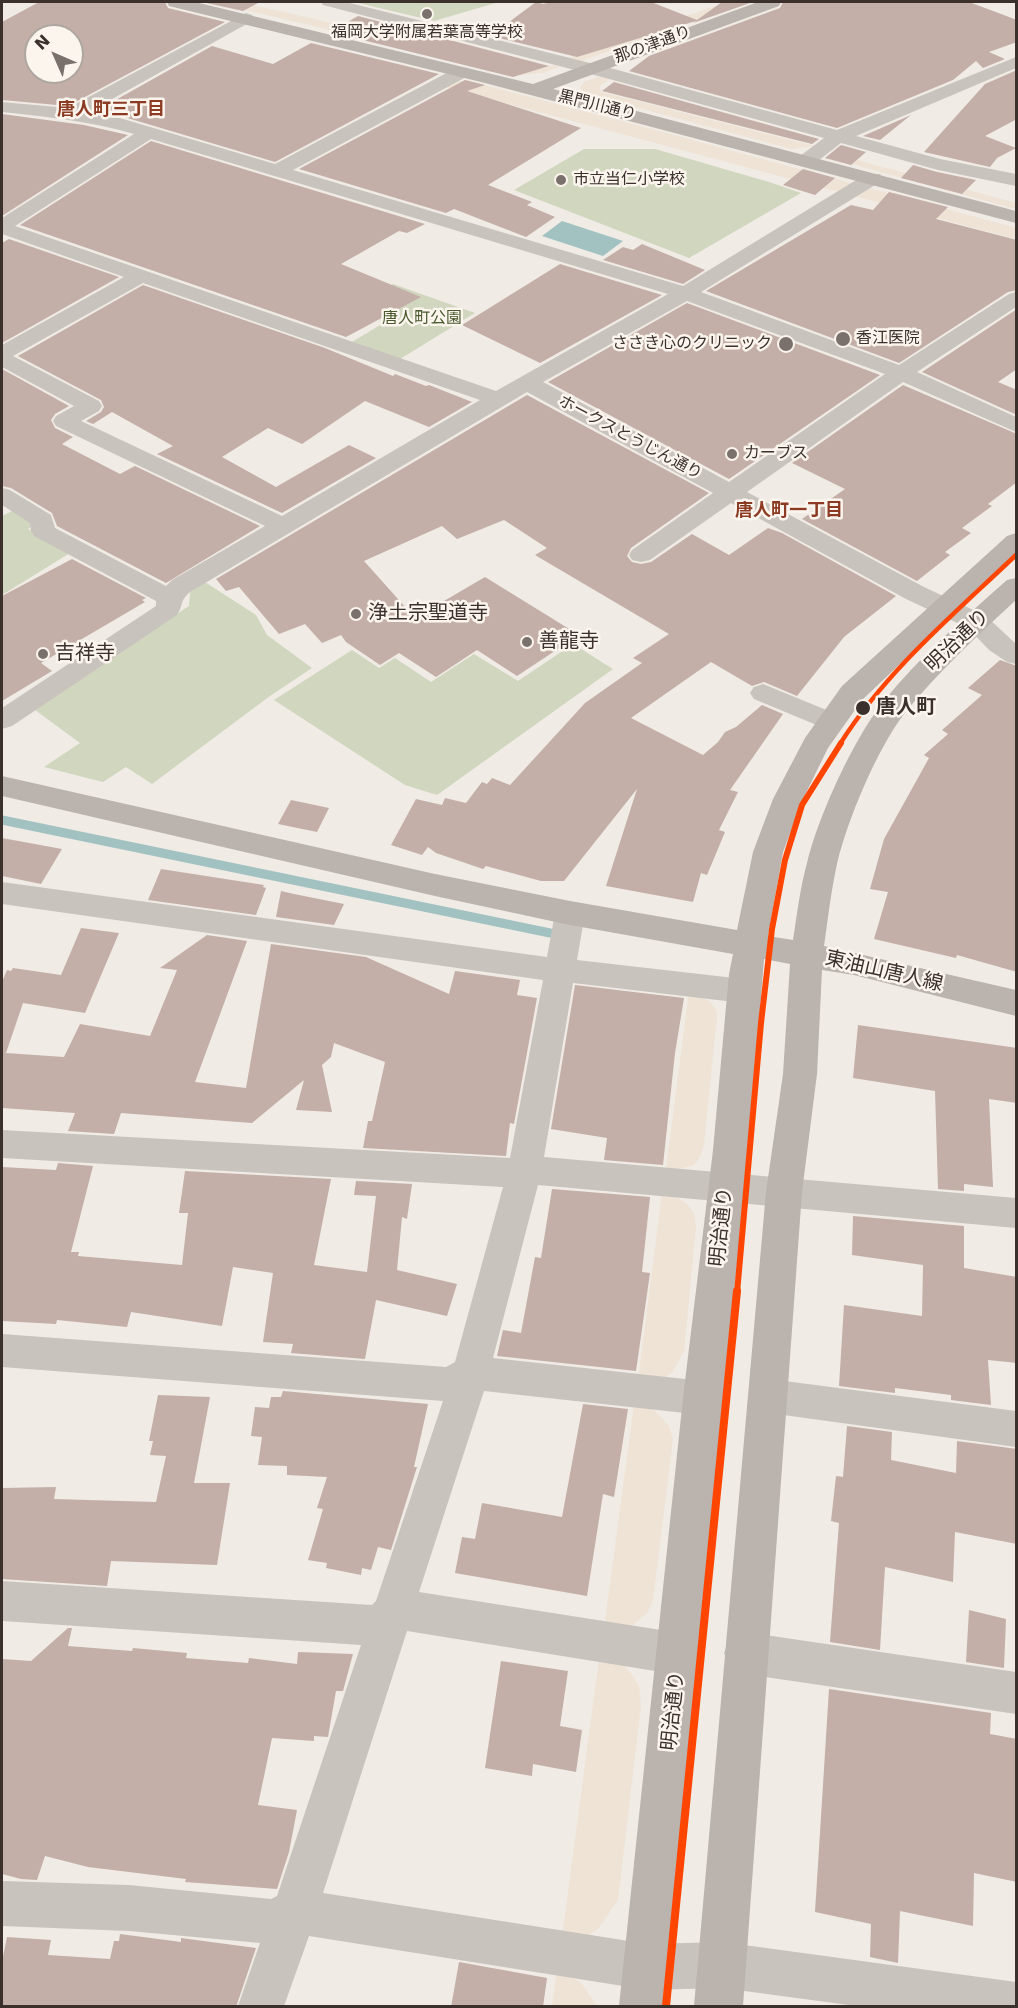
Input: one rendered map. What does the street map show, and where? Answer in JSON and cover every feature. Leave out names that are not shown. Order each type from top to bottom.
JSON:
[{"type":"street","name":"黒門川通り","points":[[175,2],[534,90],[1017,217]]},
{"type":"street","points":[[329,2],[608,73],[938,164],[1017,180]]},
{"type":"street","name":"那の津通り","points":[[534,90],[773,2]]},
{"type":"street","points":[[71,114],[246,18]]},
{"type":"street","points":[[807,160],[837,137],[1017,62]]},
{"type":"street","points":[[276,171],[462,72]]},
{"type":"street","points":[[2,107],[107,120],[685,293],[901,373],[1017,425]]},
{"type":"street","points":[[2,227],[149,132]]},
{"type":"street","points":[[2,720],[168,609],[169,598],[181,586],[498,399],[685,293],[873,178]]},
{"type":"street","points":[[2,227],[498,399]]},
{"type":"street","points":[[2,354],[141,276]]},
{"type":"street","points":[[641,555],[733,493],[740,485],[901,373],[1017,298]]},
{"type":"street","points":[[2,359],[91,406],[64,421],[283,526]]},
{"type":"street","name":"ホークスとうじん通り","points":[[528,383],[915,594],[960,614]]},
{"type":"street","points":[[2,495],[42,520],[42,531],[169,598]]},
{"type":"street","name":"明治通り","points":[[720,1986],[745,1653],[769,1396],[784,1192],[800,1074],[807,954],[822,862],[839,812],[865,756],[892,710],[945,650],[960,614],[1017,541]]},
{"type":"street","name":"明治通り","points":[[646,1987],[703,1398],[727,1186],[743,991],[768,852],[778,824],[815,745],[852,693],[960,614],[1017,586]]},
{"type":"street","points":[[960,614],[998,645],[1017,656]]},
{"type":"street","points":[[763,693],[831,722]]},
{"type":"street","name":"東油山唐人線","points":[[2,786],[423,882],[570,913],[854,963],[1017,1003]]},
{"type":"street","points":[[2,893],[559,970],[743,991]]},
{"type":"street","points":[[261,2007],[396,1609],[471,1373],[525,1170],[570,913]]},
{"type":"street","points":[[2,1144],[514,1173],[525,1170],[1017,1213]]},
{"type":"street","points":[[2,1350],[448,1384],[471,1373],[703,1398]]},
{"type":"street","points":[[769,1396],[1017,1429]]},
{"type":"street","points":[[2,1601],[381,1626],[396,1609]]},
{"type":"street","points":[[396,1609],[680,1654]]},
{"type":"street","points":[[745,1653],[1017,1693]]},
{"type":"street","points":[[2,1904],[129,1908],[274,1922],[295,1911],[646,1987],[720,1986],[1017,2005]]},
{"type":"green space","name":"福岡大学附属若葉高等学校","points":[[354,2],[499,2],[434,21]]},
{"type":"green space","points":[[584,149],[655,149],[801,193],[689,258],[514,190]]},
{"type":"green space","name":"唐人町公園","points":[[393,284],[475,313],[400,359],[352,342],[400,313],[368,298]]},
{"type":"green space","points":[[12,511],[37,523],[28,529],[70,553],[2,595],[2,516]]},
{"type":"green space","points":[[205,582],[256,615],[267,635],[312,668],[270,696],[152,784],[126,767],[103,782],[44,767],[80,743],[31,707],[189,606],[190,592]]},
{"type":"green space","points":[[573,644],[613,669],[437,795],[405,785],[274,700],[352,650],[379,668],[395,658],[431,682],[474,654],[518,681]]},
{"type":"shaded area","points":[[212,2],[238,2],[307,17],[526,72],[556,65],[559,67],[543,73],[520,75]]},
{"type":"shaded area","points":[[726,2],[746,2],[579,62],[562,60]]},
{"type":"shaded area","points":[[600,76],[612,78],[599,86],[601,92],[814,146],[792,149],[583,93],[580,87],[584,82]]},
{"type":"shaded area","points":[[469,81],[652,129],[1016,228],[1016,239],[445,87],[448,83]]},
{"type":"shaded area","points":[[831,153],[1016,203],[1016,209],[837,160]]},
{"type":"shaded area","points":[[689,992],[698,994],[709,1001],[716,1009],[717,1016],[704,1145],[694,1165],[676,1170],[666,1169]]},
{"type":"shaded area","points":[[662,1193],[680,1199],[688,1205],[694,1213],[696,1227],[684,1351],[672,1373],[659,1381],[638,1381]]},
{"type":"shaded area","points":[[634,1405],[646,1406],[655,1411],[669,1426],[673,1439],[653,1600],[648,1612],[627,1630],[604,1629]]},
{"type":"shaded area","points":[[599,1659],[622,1663],[639,1686],[641,1705],[618,1900],[598,1929],[588,1936],[562,1937]]},
{"type":"shaded area","points":[[557,1972],[569,1975],[582,1984],[597,2006],[552,2006]]},
{"type":"water","points":[[562,221],[623,241],[603,256],[542,236]]},
{"type":"building","points":[[39,2],[165,2],[168,8],[225,22],[68,106],[2,100],[2,22]]},
{"type":"building","points":[[202,2],[260,2],[243,11]]},
{"type":"building","points":[[536,2],[543,4],[552,2],[651,2],[697,20],[722,2],[753,2],[693,23],[696,21],[577,57],[499,38],[505,25]]},
{"type":"building","points":[[783,2],[969,2],[1017,20],[1017,42],[989,52],[1005,59],[983,68],[976,61],[953,80],[837,128],[629,71],[649,56],[780,8]]},
{"type":"building","points":[[358,16],[549,66],[513,77],[330,32]]},
{"type":"building","points":[[311,43],[439,74],[275,162],[114,114],[96,111],[212,46],[273,64]]},
{"type":"building","points":[[1017,70],[1017,119],[985,136],[1016,148],[997,158],[990,167],[924,152],[985,84]]},
{"type":"building","points":[[465,80],[485,85],[467,91],[581,128],[488,185],[532,202],[527,205],[555,217],[526,237],[454,209],[446,213],[299,169]]},
{"type":"building","points":[[614,82],[819,139],[812,144],[602,91]]},
{"type":"building","points":[[2,114],[84,125],[128,135],[2,216]]},
{"type":"building","points":[[911,115],[880,140],[863,136]]},
{"type":"building","points":[[151,141],[425,224],[407,233],[399,231],[341,264],[421,297],[346,337],[20,225]]},
{"type":"building","points":[[841,145],[866,152],[851,165],[825,158]]},
{"type":"building","points":[[913,165],[976,180],[962,194],[901,178]]},
{"type":"building","points":[[803,169],[835,178],[815,195],[783,185]]},
{"type":"building","points":[[889,192],[948,207],[936,219],[1017,240],[1017,290],[1008,292],[899,363],[706,291],[851,205],[873,210]]},
{"type":"building","points":[[9,239],[119,277],[2,343],[2,243]]},
{"type":"building","points":[[642,244],[705,270],[683,284],[603,260],[623,247],[633,250]]},
{"type":"building","points":[[560,264],[662,295],[540,363],[462,325]]},
{"type":"building","points":[[143,285],[325,348],[393,376],[395,374],[426,386],[429,385],[472,402],[429,427],[365,401],[302,444],[268,428],[222,457],[276,487],[349,445],[376,458],[282,513],[157,454],[173,446],[112,412],[93,424],[86,421],[101,412],[104,407],[101,400],[18,356]]},
{"type":"building","points":[[687,303],[880,375],[729,479],[548,382]]},
{"type":"building","points":[[1017,309],[1017,369],[998,382],[1017,390],[1017,415],[922,372]]},
{"type":"building","points":[[2,369],[69,406],[55,414],[51,420],[55,428],[73,437],[62,444],[120,474],[135,466],[260,526],[166,583],[57,526],[52,513],[11,488],[2,486]]},
{"type":"building","points":[[903,385],[1017,434],[1017,482],[988,504],[992,506],[962,528],[971,533],[945,552],[950,555],[917,581],[802,519],[845,489],[792,463]]},
{"type":"building","points":[[527,395],[709,493],[631,548],[627,556],[632,562],[641,564],[651,562],[692,534],[729,555],[768,528],[782,533],[896,596],[844,637],[797,696],[764,682],[752,686],[711,662],[631,718],[703,755],[718,742],[725,732],[736,727],[762,705],[783,714],[730,790],[738,792],[719,830],[725,832],[707,875],[701,873],[693,902],[606,886],[637,789],[564,881],[541,881],[486,866],[483,869],[436,853],[428,847],[422,855],[391,845],[416,799],[442,805],[445,798],[466,803],[482,782],[487,784],[492,778],[510,785],[585,703],[642,663],[633,658],[669,634],[535,555],[547,548],[504,520],[457,539],[442,526],[364,561],[415,618],[485,577],[579,635],[517,676],[477,650],[436,677],[399,653],[380,665],[346,642],[341,635],[322,643],[305,624],[279,634],[239,587],[226,591],[216,579]]},
{"type":"building","name":"吉祥寺","points":[[72,559],[146,598],[142,600],[145,602],[41,663],[52,671],[2,701],[2,596]]},
{"type":"building","points":[[1000,660],[1017,666],[1017,972],[957,955],[956,958],[874,939],[888,892],[870,889],[884,839],[929,758],[924,755],[948,734],[942,730],[982,695],[968,688]]},
{"type":"building","points":[[291,800],[329,808],[317,832],[278,824]]},
{"type":"building","points":[[2,838],[62,849],[41,884],[2,876]]},
{"type":"building","points":[[161,869],[264,885],[263,887],[266,888],[256,915],[148,900]]},
{"type":"building","points":[[281,891],[344,904],[334,925],[276,917]]},
{"type":"building","points":[[81,928],[119,933],[85,1013],[23,1003],[6,1053],[64,1057],[80,1024],[150,1036],[177,970],[160,968],[207,935],[247,941],[195,1082],[246,1088],[271,944],[366,957],[449,994],[455,971],[520,980],[517,995],[537,998],[514,1124],[510,1123],[506,1156],[363,1148],[368,1121],[372,1121],[385,1062],[334,1043],[331,1057],[322,1065],[332,1112],[296,1110],[304,1080],[252,1123],[121,1113],[114,1134],[68,1131],[75,1113],[2,1108],[2,982],[7,970],[11,971],[13,968],[61,975]]},
{"type":"building","points":[[575,985],[684,998],[675,1053],[663,1165],[604,1160],[607,1138],[551,1129]]},
{"type":"building","points":[[858,1025],[1017,1048],[1017,1103],[989,1099],[993,1187],[964,1184],[964,1191],[938,1189],[935,1091],[853,1078]]},
{"type":"building","points":[[58,1163],[93,1166],[71,1252],[79,1252],[78,1256],[182,1265],[188,1213],[179,1213],[185,1171],[331,1179],[314,1265],[367,1272],[376,1196],[354,1195],[356,1181],[412,1184],[407,1219],[402,1217],[397,1270],[457,1284],[447,1316],[376,1300],[365,1359],[291,1353],[293,1344],[263,1342],[273,1273],[233,1267],[222,1326],[131,1312],[127,1327],[57,1320],[56,1324],[2,1321],[2,1167],[56,1170]]},
{"type":"building","points":[[552,1189],[650,1197],[642,1272],[650,1273],[636,1371],[497,1356],[503,1330],[521,1333],[535,1257],[541,1258]]},
{"type":"building","points":[[853,1216],[964,1226],[964,1268],[1017,1277],[1017,1363],[988,1360],[991,1405],[951,1400],[951,1395],[895,1388],[895,1393],[839,1386],[844,1305],[922,1316],[923,1265],[852,1255]]},
{"type":"building","points":[[283,1391],[428,1404],[414,1467],[417,1467],[391,1550],[378,1547],[371,1570],[362,1568],[361,1575],[326,1568],[327,1563],[308,1560],[323,1509],[317,1508],[327,1477],[287,1475],[287,1466],[258,1465],[262,1437],[251,1436],[255,1407],[269,1408],[271,1397],[281,1397]]},
{"type":"building","points":[[158,1395],[210,1397],[194,1483],[230,1483],[217,1565],[111,1561],[107,1586],[2,1579],[2,1488],[56,1487],[54,1499],[156,1502],[166,1456],[150,1455],[153,1441],[149,1441]]},
{"type":"building","points":[[583,1404],[628,1409],[614,1497],[603,1494],[587,1596],[455,1573],[462,1537],[475,1539],[482,1503],[562,1517]]},
{"type":"building","points":[[847,1426],[892,1432],[891,1460],[956,1473],[957,1441],[1017,1449],[1017,1544],[955,1532],[953,1582],[885,1567],[880,1650],[830,1642],[839,1523],[831,1521],[836,1476],[843,1477]]},
{"type":"building","points":[[969,1610],[1006,1619],[1004,1668],[966,1662]]},
{"type":"building","points":[[68,1628],[72,1628],[68,1646],[132,1651],[133,1648],[187,1653],[186,1658],[248,1663],[249,1658],[297,1664],[298,1652],[353,1654],[343,1691],[336,1691],[328,1737],[314,1736],[314,1741],[272,1738],[258,1805],[297,1810],[289,1852],[277,1889],[185,1882],[186,1879],[88,1867],[45,1856],[37,1880],[2,1874],[2,1659],[31,1661]]},
{"type":"building","points":[[501,1661],[568,1671],[560,1726],[582,1730],[576,1772],[533,1764],[532,1776],[485,1768]]},
{"type":"building","points":[[829,1689],[991,1713],[990,1734],[1017,1739],[1017,1882],[974,1873],[973,1926],[900,1911],[898,1963],[870,1957],[871,1924],[815,1912]]},
{"type":"building","points":[[120,1934],[181,1942],[181,1938],[256,1948],[236,2007],[2,2007],[2,1961],[7,1937],[51,1940],[48,1955],[110,1959],[114,1941],[119,1941]]},
{"type":"building","points":[[459,1962],[547,1978],[543,2007],[451,2007]]},
{"type":"waterway","points":[[2,820],[550,933]]},
{"type":"transit line","points":[[666,2006],[727,1398],[761,1023],[772,929],[785,860],[802,805],[861,711],[921,645],[1016,555]]},
{"type":"place","name":"福岡大学附属若葉高等学校","points":[[427,14]]},
{"type":"place","name":"市立当仁小学校","points":[[561,180]]},
{"type":"place","name":"香江医院","points":[[843,339]]},
{"type":"place","name":"ささき心のクリニック","points":[[786,344]]},
{"type":"place","name":"カーブス","points":[[732,454]]},
{"type":"place","name":"浄土宗聖道寺","points":[[356,614]]},
{"type":"place","name":"善龍寺","points":[[527,642]]},
{"type":"place","name":"吉祥寺","points":[[43,654]]},
{"type":"place","name":"唐人町","points":[[863,708]]},
{"type":"district","name":"唐人町三丁目","points":[[111,110]]},
{"type":"district","name":"唐人町一丁目","points":[[789,511]]}]
